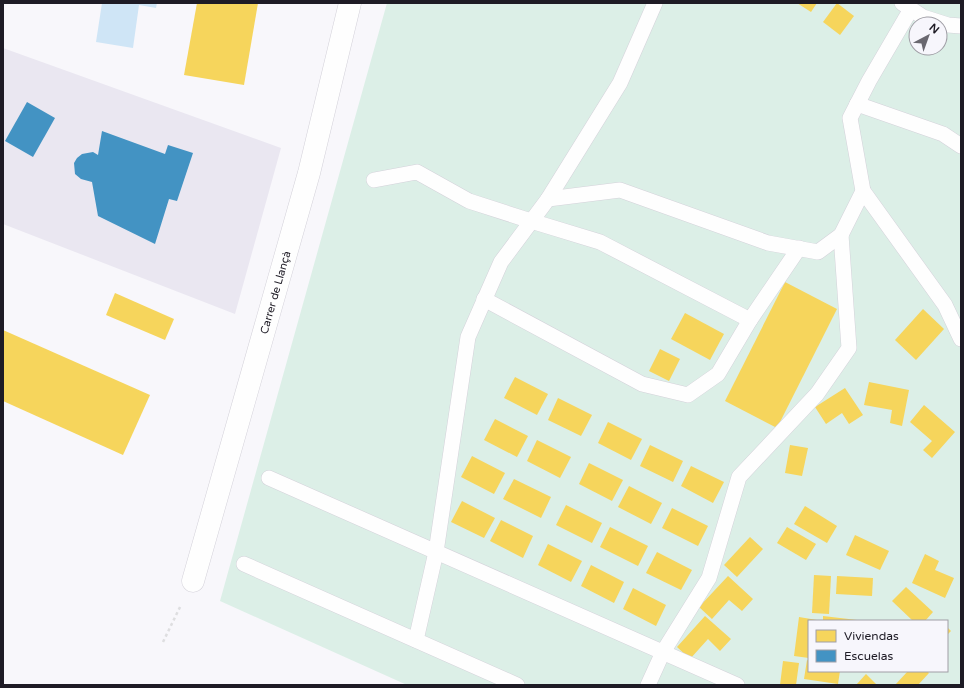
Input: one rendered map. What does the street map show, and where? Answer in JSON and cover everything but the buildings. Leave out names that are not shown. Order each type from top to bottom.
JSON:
[{"type":"street","name":"Carrer de Llançà","points":[[193,581],[309,174],[350,3]]},
{"type":"lane","points":[[416,640],[436,552],[468,337],[500,262],[548,199],[620,83],[655,3]]},
{"type":"lane","points":[[961,26],[948,25],[923,17],[906,6],[850,118],[863,191],[945,305],[961,338]]},
{"type":"lane","points":[[857,104],[943,134],[961,146]]},
{"type":"lane","points":[[374,180],[417,172],[469,201],[600,242],[750,320]]},
{"type":"lane","points":[[548,199],[620,190],[768,243],[818,252],[841,235],[863,191]]},
{"type":"lane","points":[[648,685],[663,652],[709,578],[739,477],[817,394],[849,348],[841,235]]},
{"type":"lane","points":[[484,299],[642,384],[688,394],[718,374],[750,320],[799,248]]},
{"type":"lane","points":[[269,478],[737,685]]},
{"type":"lane","points":[[244,564],[517,685]]},
{"type":"path","points":[[163,642],[193,581]]},
{"type":"shaded area","points":[[387,3],[961,3],[961,685],[407,685],[220,601]]},
{"type":"shaded area","points":[[3,48],[281,148],[235,314],[3,224]]},
{"type":"water","points":[[102,3],[157,3],[156,8],[139,5],[133,48],[96,42]]}]
